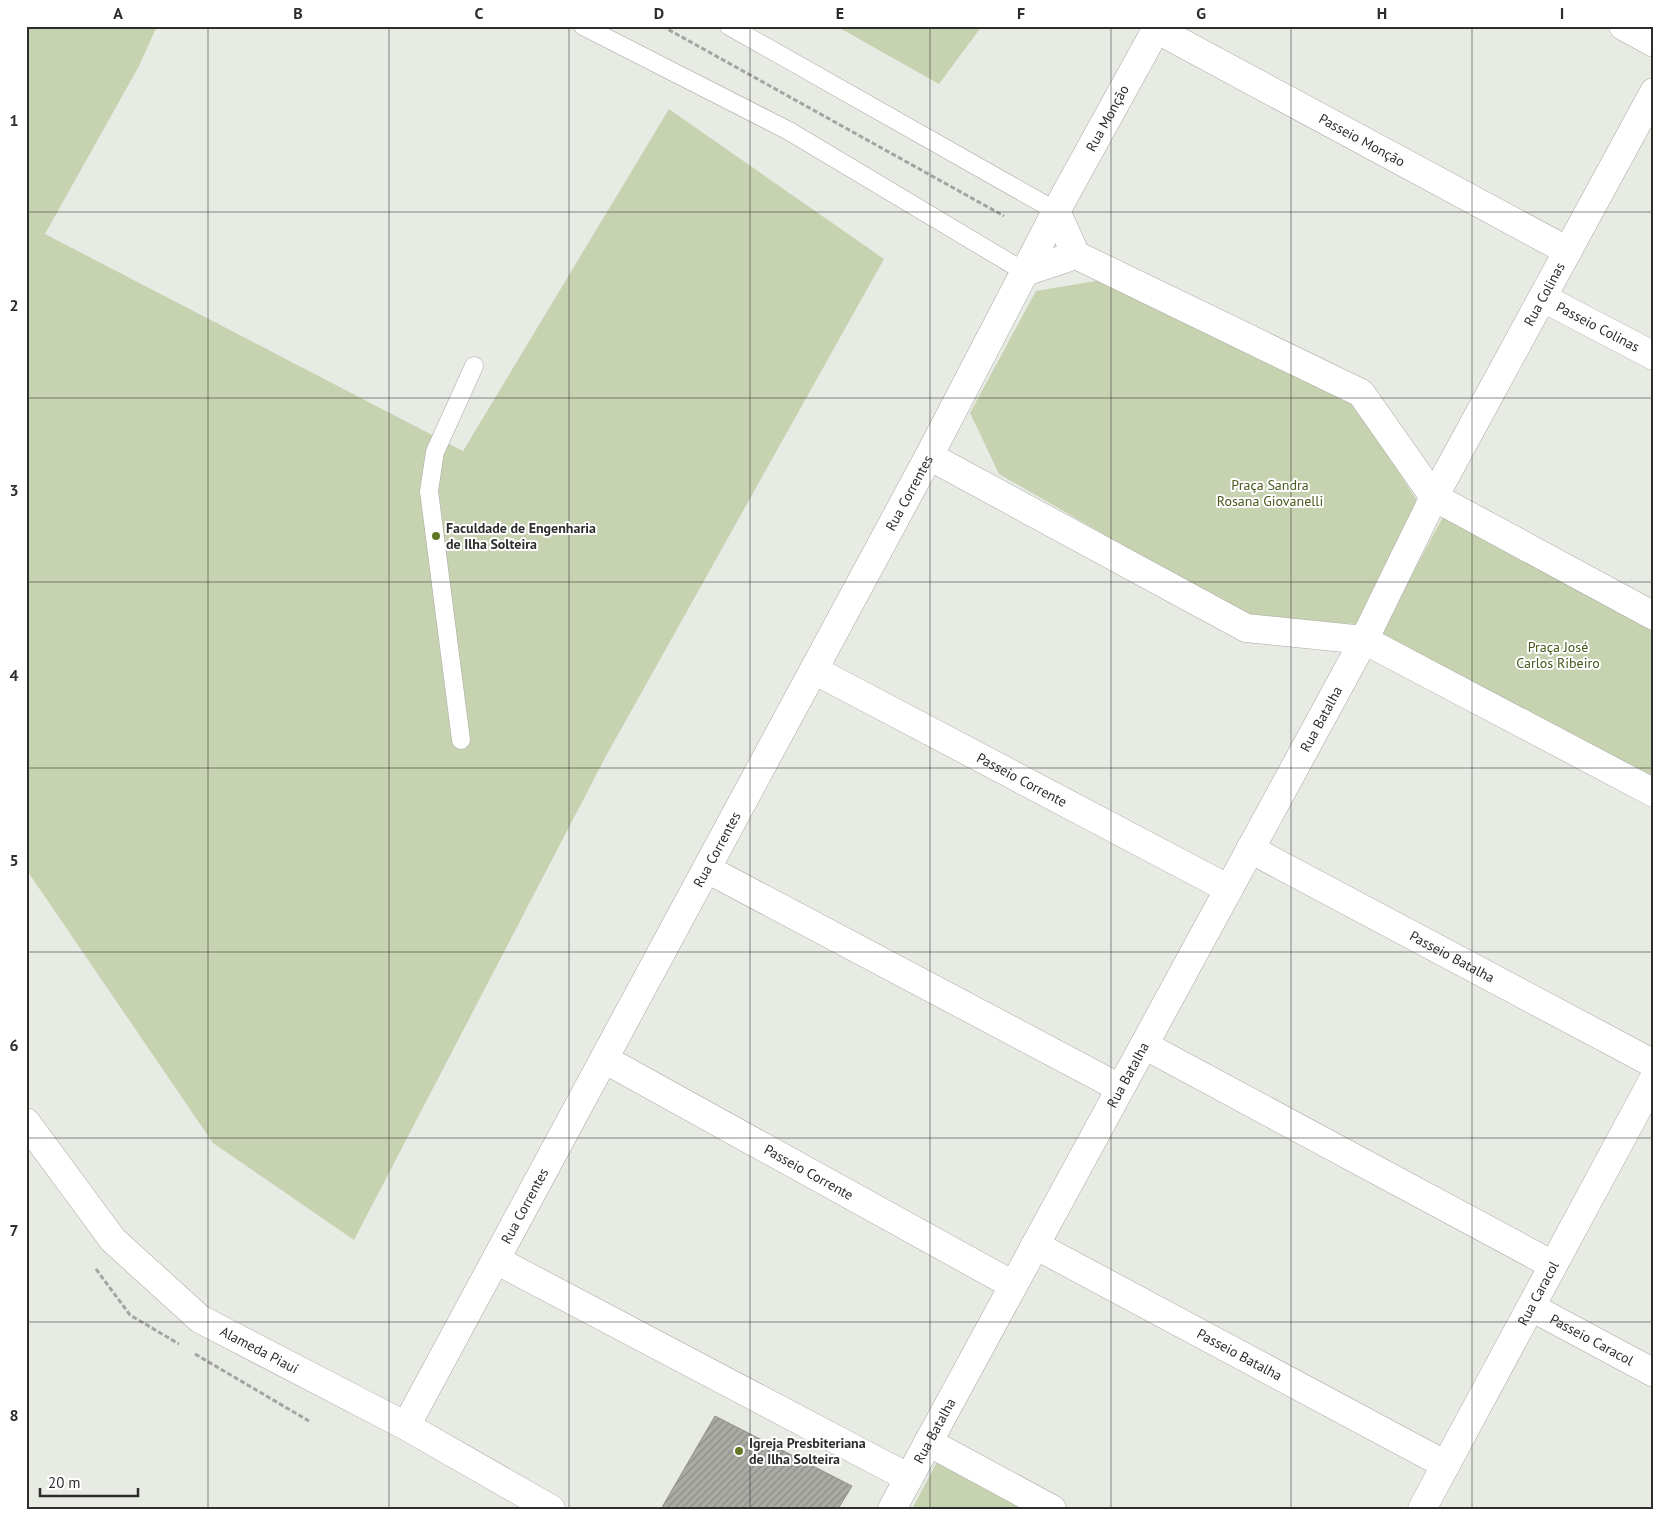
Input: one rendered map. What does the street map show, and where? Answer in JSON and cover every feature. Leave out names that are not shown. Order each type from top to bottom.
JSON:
[{"type":"street","points":[[1623,26],[1654,43]]},
{"type":"street","name":"Rua Monção","points":[[1025,272],[1056,211],[1157,28]]},
{"type":"street","name":"Passeio Monção","points":[[1157,28],[1568,251]]},
{"type":"street","name":"Rua Colinas","points":[[1364,640],[1434,498],[1653,96]]},
{"type":"street","points":[[1056,211],[1076,255],[1360,393],[1434,498],[1654,616]]},
{"type":"street","points":[[1025,272],[1076,255]]},
{"type":"street","name":"Rua Correntes","points":[[406,1426],[929,456],[1025,272]]},
{"type":"street","name":"Passeio Colinas","points":[[1543,298],[1654,356]]},
{"type":"street","points":[[929,456],[1246,628],[1364,640],[1654,793]]},
{"type":"street","name":"Rua Batalha","points":[[892,1509],[1364,640]]},
{"type":"street","name":"Passeio Corrente","points":[[814,670],[1229,889]]},
{"type":"street","name":"Passeio Batalha","points":[[1250,849],[1654,1064]]},
{"type":"street","points":[[707,869],[1120,1088]]},
{"type":"street","points":[[1144,1044],[1553,1265]]},
{"type":"street","name":"Passeio Corrente","points":[[604,1059],[1013,1285]]},
{"type":"street","name":"Rua Caracol","points":[[1422,1509],[1553,1265],[1645,1115],[1654,1078]]},
{"type":"street","name":"Alameda Piauí","points":[[26,1122],[113,1240],[200,1319],[406,1426],[551,1509]]},
{"type":"street","name":"Passeio Batalha","points":[[1035,1245],[1446,1465]]},
{"type":"street","points":[[496,1260],[908,1478]]},
{"type":"street","name":"Passeio Caracol","points":[[1531,1307],[1654,1373]]},
{"type":"street","points":[[928,1442],[1052,1509]]},
{"type":"lane","points":[[583,26],[789,130],[1025,272]]},
{"type":"lane","points":[[729,26],[1056,211]]},
{"type":"lane","points":[[461,740],[429,491],[435,452],[474,366]]},
{"type":"path","points":[[662,26],[1004,216]]},
{"type":"green space","points":[[26,26],[157,26],[139,66],[45,234],[463,451],[669,109],[884,259],[606,756],[354,1240],[213,1143],[26,869]]},
{"type":"green space","points":[[836,26],[982,26],[939,84]]},
{"type":"green space","name":"Praça Sandra Rosana Giovanelli","points":[[1108,279],[1354,402],[1418,502],[1358,624],[1251,619],[999,474],[970,413],[1036,291]]},
{"type":"green space","name":"Praça José Carlos Ribeiro","points":[[1443,517],[1654,630],[1654,781],[1379,635]]},
{"type":"green space","points":[[937,1462],[1025,1509],[912,1509]]},
{"type":"building","name":"Igreja Presbiteriana de Ilha Solteira","points":[[715,1416],[852,1486],[838,1509],[661,1509]]},
{"type":"place","name":"Faculdade de Engenharia de Ilha Solteira","points":[[436,536]]},
{"type":"place","name":"Igreja Presbiteriana de Ilha Solteira","points":[[739,1451]]}]
